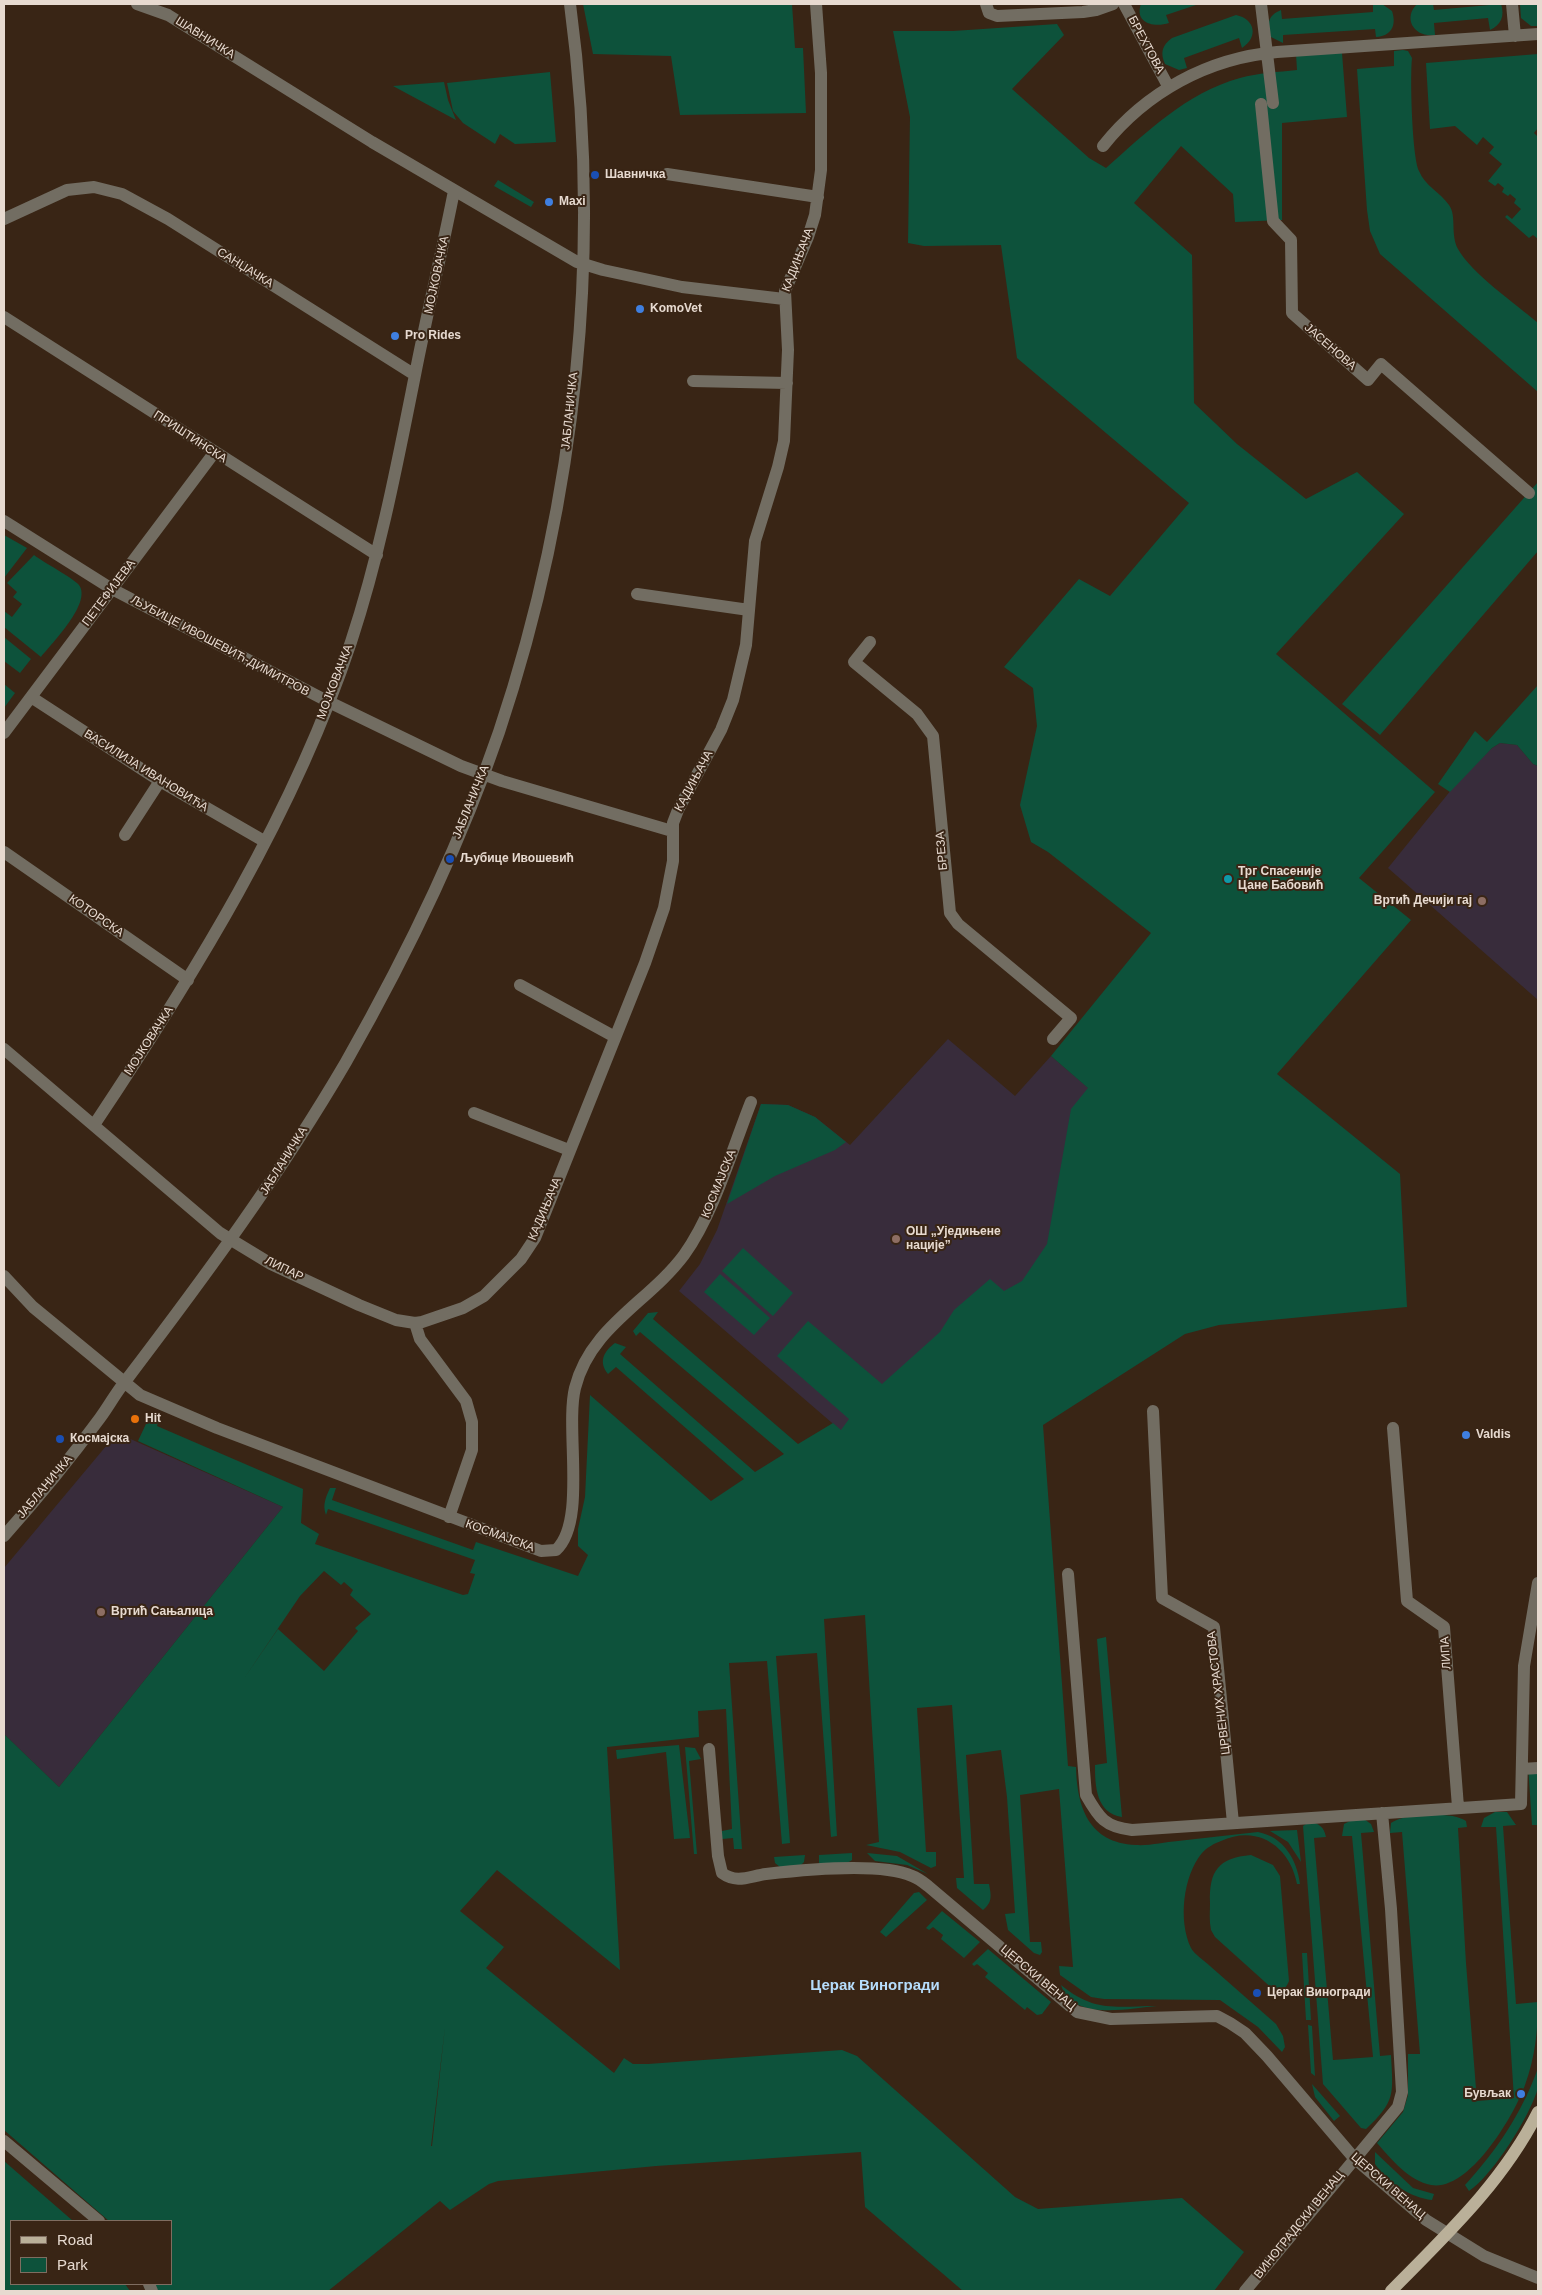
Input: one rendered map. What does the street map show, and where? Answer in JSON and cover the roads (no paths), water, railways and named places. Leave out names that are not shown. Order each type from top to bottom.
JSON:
[{"type":"main road","points":[[1391,2291],[1485,2192],[1510,2159],[1538,2112]]},
{"type":"street","name":"ШАВНИЧКА","points":[[137,4],[168,15],[454,191],[564,256],[583,265],[682,287],[784,299]]},
{"type":"street","name":"ЈАБЛАНИЧКА","points":[[4,1536],[73,1454],[124,1383],[142,1362],[231,1240],[318,1108],[385,990],[428,901],[483,775],[503,719],[543,577],[558,504],[571,413],[583,265],[584,182],[576,59],[570,4]]},
{"type":"street","points":[[986,5],[989,13],[997,16],[1084,12],[1113,4]]},
{"type":"street","name":"БРЕХТОВА","points":[[1124,4],[1168,86]]},
{"type":"street","name":"ЈАСЕНОВА","points":[[1261,4],[1266,53],[1273,221],[1291,240],[1292,313],[1368,380],[1381,364],[1529,494]]},
{"type":"street","points":[[1512,4],[1514,36]]},
{"type":"street","name":"КАДИЊАЧА","points":[[415,1323],[441,1316],[470,1304],[502,1280],[521,1259],[535,1238],[646,962],[664,908],[673,862],[672,831],[678,810],[721,730],[733,700],[745,653],[755,541],[774,481],[784,441],[788,350],[784,299],[788,281],[808,237],[818,197],[822,127],[816,7]]},
{"type":"street","points":[[1103,146],[1124,122],[1168,86],[1214,65],[1266,53],[1538,34]]},
{"type":"street","points":[[667,174],[818,197]]},
{"type":"street","name":"САНЏАЧКА","points":[[4,219],[66,190],[94,187],[122,194],[168,219],[415,374]]},
{"type":"street","name":"МОЈКОВАЧКА","points":[[94,1125],[188,980],[264,841],[329,702],[351,642],[377,555],[454,191]]},
{"type":"street","name":"ПРИШТИНСКА","points":[[4,317],[214,453],[377,555]]},
{"type":"street","points":[[693,381],[786,383]]},
{"type":"street","name":"ПЕТЕФИЈЕВА","points":[[4,734],[214,453]]},
{"type":"street","name":"ЉУБИЦЕ ИВОШЕВИЋ-ДИМИТРОВ","points":[[4,521],[112,590],[329,702],[483,775],[672,831]]},
{"type":"street","points":[[637,594],[750,610]]},
{"type":"street","name":"БРЕЗА","points":[[870,642],[854,662],[916,714],[933,736],[946,899],[950,913],[958,924],[1071,1018],[1053,1039]]},
{"type":"street","name":"ВАСИЛИЈА ИВАНОВИЋА","points":[[31,697],[160,781],[264,841]]},
{"type":"street","points":[[125,835],[160,781]]},
{"type":"street","name":"КОТОРСКА","points":[[4,852],[188,980]]},
{"type":"street","points":[[520,985],[615,1037]]},
{"type":"street","name":"ЛИПАР","points":[[4,1050],[216,1231],[271,1264],[336,1295],[396,1320],[415,1323]]},
{"type":"street","name":"КОСМАЈСКА","points":[[4,1276],[33,1307],[140,1395],[217,1428],[449,1517],[541,1551],[556,1550],[562,1546],[566,1539],[573,1495],[572,1406],[575,1388],[588,1354],[613,1324],[683,1255],[702,1226],[751,1102]]},
{"type":"street","points":[[474,1114],[569,1150]]},
{"type":"street","points":[[415,1323],[420,1339],[466,1401],[472,1422],[472,1450],[449,1517]]},
{"type":"street","name":"ЦРВЕНИХ ХРАСТОВА","points":[[1153,1411],[1162,1598],[1214,1627],[1233,1823]]},
{"type":"street","name":"ЛИПА","points":[[1393,1428],[1407,1601],[1444,1627],[1458,1807]]},
{"type":"street","points":[[1068,1574],[1086,1795],[1102,1819],[1114,1828],[1132,1830],[1521,1804],[1524,1666],[1538,1583]]},
{"type":"street","name":"ЦЕРСКИ ВЕНАЦ","points":[[709,1749],[718,1856],[722,1873],[728,1878],[736,1880],[765,1874],[864,1869],[890,1871],[913,1876],[928,1886],[1078,2012],[1111,2019],[1217,2016],[1245,2033],[1354,2158],[1426,2220],[1484,2256],[1538,2278]]},
{"type":"street","points":[[1522,1769],[1538,1768]]},
{"type":"street","name":"ВИНОГРАДСКИ ВЕНАЦ","points":[[1245,2291],[1398,2107],[1402,2092],[1391,1909],[1382,1814]]},
{"type":"street","points":[[4,2141],[98,2220]]},
{"type":"place","name":"Шавничка","points":[[595,175]]},
{"type":"place","name":"Maxi","points":[[549,202]]},
{"type":"place","name":"KomoVet","points":[[640,309]]},
{"type":"place","name":"Pro Rides","points":[[395,336]]},
{"type":"place","name":"Љубице Ивошевић","points":[[450,859]]},
{"type":"place","name":"Трг Спасеније Цане Бабовић","points":[[1228,879]]},
{"type":"place","name":"Вртић Дечији гај","points":[[1482,901]]},
{"type":"place","name":"ОШ „Уједињене нације”","points":[[896,1239]]},
{"type":"place","name":"Hit","points":[[135,1419]]},
{"type":"place","name":"Valdis","points":[[1466,1435]]},
{"type":"place","name":"Космајска","points":[[60,1439]]},
{"type":"place","name":"Вртић Сањалица","points":[[101,1612]]},
{"type":"place","name":"Церак Виногради","points":[[1257,1993]]},
{"type":"place","name":"Бувљак","points":[[1521,2094]]},
{"type":"district","name":"Церак Виногради","points":[[875,1986]]}]
